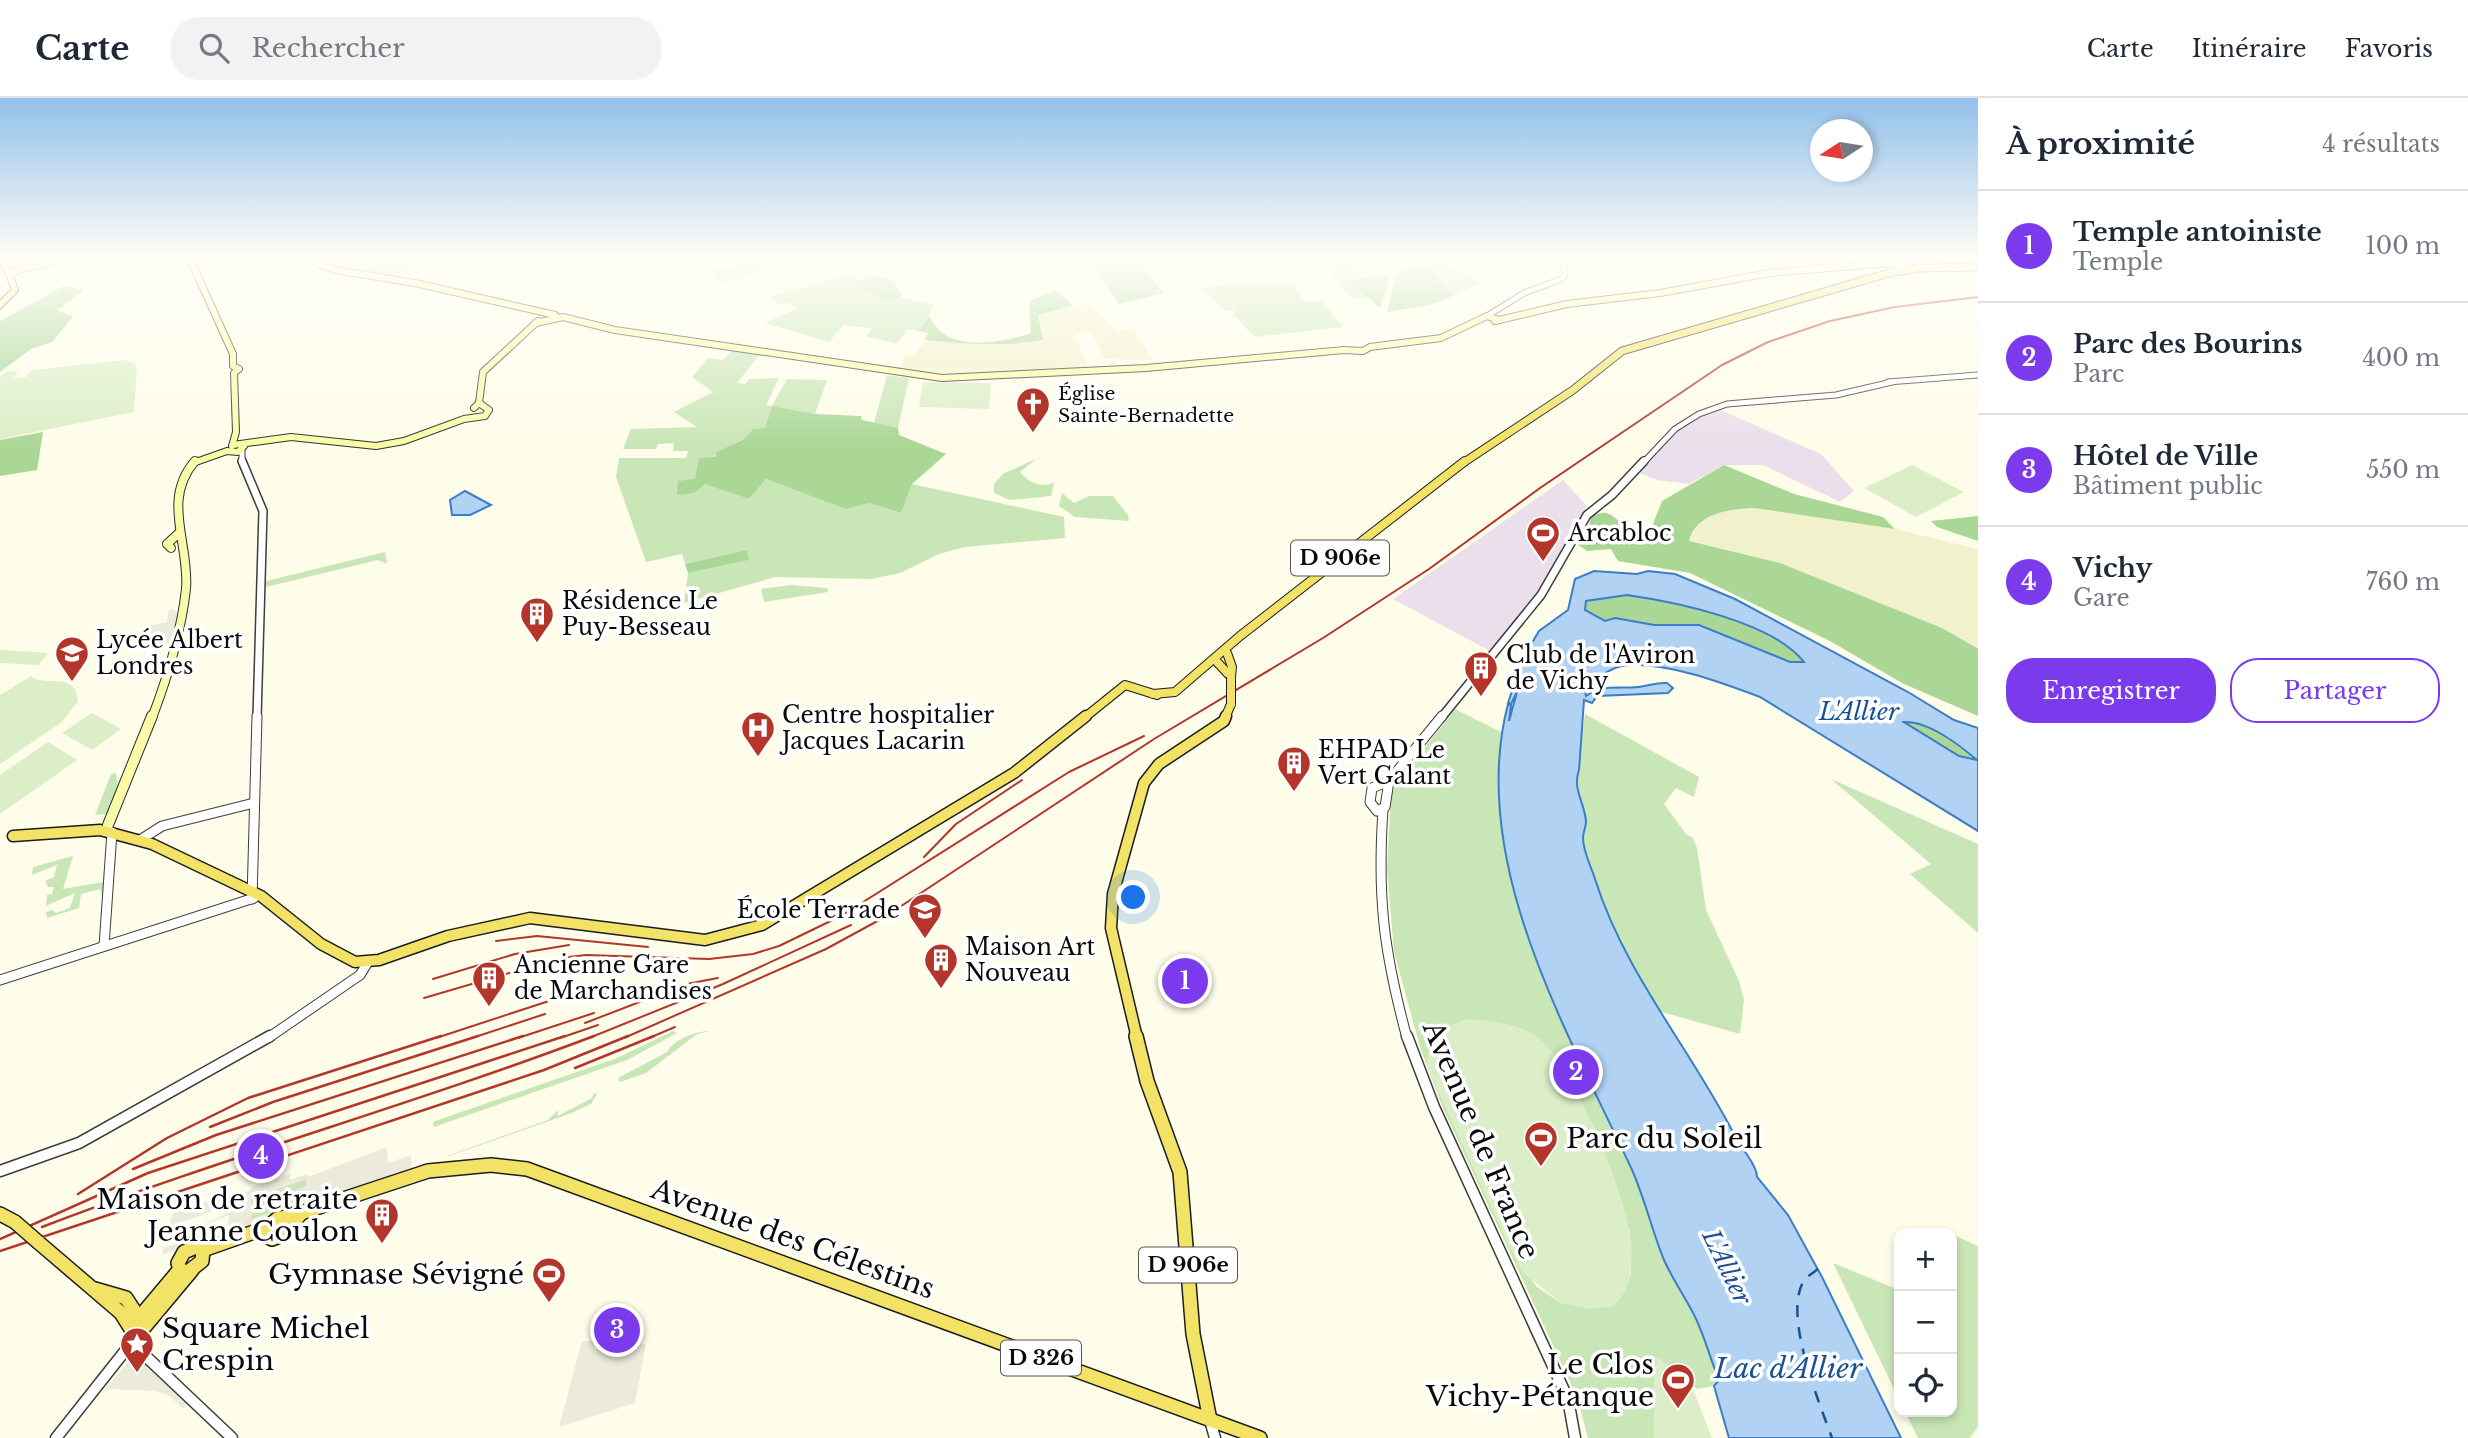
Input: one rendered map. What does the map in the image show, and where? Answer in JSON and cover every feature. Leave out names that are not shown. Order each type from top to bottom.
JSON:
[{"type":"main road","points":[[107,829],[174,653],[186,589],[177,500],[190,468],[202,458],[230,448],[238,437],[234,373],[239,369],[233,366],[233,354],[218,322]]},
{"type":"main road","points":[[230,448],[234,453],[243,448],[291,437],[369,445],[404,441],[475,410],[483,372],[539,322]]},
{"type":"main road","points":[[580,322],[615,330],[712,342],[792,358],[942,378],[1152,370],[1344,350],[1363,351],[1370,346],[1434,339],[1476,322]]},
{"type":"main road","name":"D 906e","points":[[1210,1420],[1193,1335],[1182,1180],[1147,1081],[1111,928],[1114,889],[1144,783],[1159,764],[1224,721],[1231,704],[1231,677],[1222,655],[1450,470],[1559,400],[1616,355],[1640,344],[1721,322]]},
{"type":"main road","points":[[1088,372],[1243,360]]},
{"type":"main road","points":[[182,538],[173,539],[166,545],[184,555]]},
{"type":"main road","points":[[171,548],[182,538]]},
{"type":"main road","points":[[0,837],[107,829],[146,840],[255,895],[334,952],[352,961],[368,962],[448,936],[530,918],[705,940],[726,937],[762,925],[1002,781],[1107,696],[1129,689],[1157,695],[1171,694],[1222,655]]},
{"type":"main road","name":"Avenue des Célestins","points":[[186,1270],[203,1253],[267,1230],[270,1238],[275,1239],[287,1223],[302,1212],[440,1167],[489,1164],[527,1169],[1260,1438]]},
{"type":"main road","points":[[0,1214],[15,1222],[121,1312],[136,1337]]},
{"type":"main road","points":[[136,1337],[186,1270]]},
{"type":"main road","points":[[136,1337],[139,1318],[186,1270]]},
{"type":"main road","points":[[88,1286],[126,1298],[139,1318]]},
{"type":"street","points":[[1383,810],[1374,810],[1370,802],[1372,788],[1385,784],[1541,595],[1592,510],[1612,495],[1671,432],[1699,414],[1737,403],[1816,397],[1892,382],[1978,375]]},
{"type":"street","points":[[0,980],[255,895],[254,803],[263,511],[261,498],[244,466],[243,448]]},
{"type":"street","name":"Avenue de France","points":[[1385,784],[1379,867],[1381,919],[1391,978],[1408,1040],[1437,1114],[1568,1399],[1575,1438]]},
{"type":"street","points":[[146,840],[162,826],[254,803]]},
{"type":"street","points":[[104,946],[107,829]]},
{"type":"street","points":[[0,1171],[79,1143],[248,1051],[360,975],[368,962]]},
{"type":"street","points":[[136,1337],[137,1348],[232,1437]]},
{"type":"street","points":[[56,1438],[136,1337]]},
{"type":"street","name":"D 906e","points":[[1210,1420],[1215,1438]]},
{"type":"shaded area","points":[[1718,409],[1821,454],[1854,491],[1840,502],[1763,465],[1724,465],[1689,484],[1657,480],[1637,472],[1668,436],[1696,417]]},
{"type":"shaded area","points":[[1563,480],[1587,506],[1539,591],[1490,651],[1393,599]]},
{"type":"shaded area","points":[[174,609],[179,617],[174,639],[169,645],[142,631],[152,625],[167,622],[168,611]]},
{"type":"shaded area","points":[[387,1147],[388,1163],[411,1155],[412,1168],[162,1255],[163,1248],[236,1225],[228,1226],[229,1215],[196,1229],[229,1212],[231,1204],[169,1227],[172,1214],[231,1193],[231,1197],[237,1195],[251,1190],[251,1187],[290,1174],[290,1180],[307,1174],[308,1177]],"holes":[[[306,1179],[306,1186],[252,1210],[251,1198]],[[306,1189],[306,1199],[310,1199],[245,1221],[251,1218],[252,1213]]]},
{"type":"shaded area","points":[[582,1341],[594,1341],[594,1349],[630,1351],[634,1344],[646,1344],[635,1403],[559,1427]]},
{"type":"shaded area","name":"Square Michel Crespin","points":[[135,1354],[190,1403],[183,1409],[169,1395],[154,1391],[109,1389],[103,1392]]},
{"type":"green space","points":[[0,322],[69,322],[52,342],[31,349],[0,372]]},
{"type":"green space","points":[[925,322],[918,331],[907,329],[898,343],[866,337],[872,328],[843,325],[829,342],[765,323]]},
{"type":"green space","points":[[925,322],[933,322],[949,337],[979,343],[1001,341],[1031,333],[1030,322],[1039,322],[1043,340],[1028,342],[999,344],[954,343],[925,340],[928,333],[918,331]]},
{"type":"green space","points":[[1039,322],[1108,322],[1117,331],[1134,329],[1152,360],[1105,359],[1091,332],[1074,334],[1089,370],[963,376],[897,371],[906,356],[916,354],[925,340],[987,344],[1042,340]]},
{"type":"green space","points":[[1240,322],[1339,322],[1343,327],[1255,337]]},
{"type":"green space","points":[[734,348],[761,353],[737,383],[745,384],[749,379],[779,378],[766,405],[772,406],[765,428],[753,429],[743,440],[716,452],[705,483],[749,499],[766,479],[846,508],[869,503],[901,513],[912,484],[1064,517],[1065,538],[965,547],[939,554],[900,573],[871,579],[775,577],[684,603],[688,573],[749,560],[747,550],[685,564],[682,554],[646,562],[616,477],[619,458],[686,458],[688,451],[673,451],[674,443],[658,444],[656,449],[623,449],[631,429],[697,427],[674,412],[713,392],[692,377],[708,358],[723,360]]},
{"type":"green space","points":[[125,360],[133,362],[137,368],[134,412],[0,439],[0,377],[7,371],[18,371],[13,378],[26,377],[32,370]]},
{"type":"green space","points":[[887,375],[909,378],[898,428],[874,423]]},
{"type":"green space","points":[[787,379],[827,380],[815,414],[772,406]]},
{"type":"green space","points":[[923,382],[991,383],[989,409],[919,407]]},
{"type":"green space","points":[[772,406],[815,414],[861,416],[862,420],[898,428],[899,435],[946,454],[912,484],[901,513],[869,503],[846,509],[766,479],[749,499],[705,484],[694,493],[677,495],[678,481],[695,479],[699,458],[715,457],[716,452],[743,440],[753,429],[765,428]]},
{"type":"green space","points":[[43,432],[37,470],[0,476],[0,440]]},
{"type":"green space","points":[[1036,459],[1020,472],[1036,484],[1054,483],[1051,496],[1010,500],[994,493],[994,484],[1003,474]]},
{"type":"green space","points":[[1724,465],[1794,494],[1883,517],[1895,529],[1754,508],[1715,514],[1699,524],[1689,541],[1780,563],[1942,628],[1975,647],[1978,649],[1978,716],[1902,683],[1830,641],[1690,573],[1618,561],[1611,549],[1587,551],[1577,544],[1582,536],[1587,535],[1591,517],[1597,514],[1607,513],[1629,528],[1651,529],[1662,501]]},
{"type":"green space","points":[[1912,465],[1964,492],[1916,517],[1864,488]]},
{"type":"green space","points":[[1062,493],[1074,503],[1089,496],[1113,496],[1128,515],[1129,521],[1075,517],[1059,506]]},
{"type":"green space","points":[[1754,508],[1895,529],[1978,549],[1978,649],[1942,628],[1780,563],[1689,541],[1698,525],[1718,512]]},
{"type":"green space","points":[[1978,516],[1978,541],[1937,527],[1931,521]]},
{"type":"green space","points":[[747,550],[749,560],[688,573],[685,564]]},
{"type":"green space","points":[[385,552],[387,564],[378,560],[266,587],[266,581]]},
{"type":"green space","points":[[791,585],[827,588],[828,592],[764,602],[761,589]]},
{"type":"green space","points":[[1627,595],[1697,609],[1746,625],[1769,635],[1805,663],[1790,662],[1699,625],[1654,625],[1615,618],[1605,621],[1585,610],[1586,601]]},
{"type":"green space","points":[[0,650],[48,653],[38,665],[0,663]]},
{"type":"green space","points":[[31,676],[72,686],[78,701],[62,722],[0,764],[0,695]]},
{"type":"green space","points":[[1455,709],[1503,733],[1499,788],[1504,845],[1517,901],[1536,958],[1582,1067],[1636,1181],[1664,1260],[1700,1327],[1719,1381],[1714,1386],[1697,1389],[1658,1358],[1654,1379],[1654,1438],[1588,1438],[1577,1397],[1443,1108],[1420,1047],[1394,952],[1387,868],[1391,794]],"holes":[[[1466,1020],[1508,1025],[1532,1034],[1565,1068],[1630,1232],[1631,1273],[1624,1292],[1614,1306],[1561,1303],[1537,1287],[1511,1249],[1428,1068],[1433,1043],[1443,1031],[1457,1023]]]},
{"type":"green space","points":[[92,713],[121,729],[92,750],[62,733]]},
{"type":"green space","points":[[1585,714],[1699,777],[1694,797],[1676,788],[1664,804],[1686,834],[1693,838],[1697,848],[1706,910],[1739,981],[1744,1000],[1740,1034],[1658,1011],[1607,917],[1583,840],[1586,820],[1576,779]]},
{"type":"green space","points":[[1904,722],[1934,730],[1978,761],[1959,756]]},
{"type":"green space","points":[[48,742],[77,760],[0,814],[0,775]]},
{"type":"green space","points":[[116,773],[118,787],[107,814],[95,815],[111,774]]},
{"type":"green space","points":[[1831,779],[1978,844],[1978,933],[1910,874],[1931,864]]},
{"type":"green space","points":[[73,856],[63,889],[103,882],[102,895],[100,889],[81,894],[79,908],[47,918],[46,912],[52,910],[56,913],[70,908],[75,893],[46,906],[47,895],[52,894],[54,887],[48,887],[45,881],[54,877],[57,865],[32,875],[33,867]]},
{"type":"green space","name":"Parc du Soleil","points":[[1469,1019],[1516,1027],[1540,1039],[1554,1055],[1583,1104],[1610,1165],[1631,1242],[1630,1276],[1620,1300],[1614,1306],[1590,1309],[1561,1303],[1522,1272],[1428,1068],[1430,1050],[1438,1036],[1451,1025]]},
{"type":"green space","points":[[673,1031],[677,1033],[627,1060],[434,1127],[433,1122],[421,1126],[617,1058]]},
{"type":"green space","points":[[709,1031],[697,1034],[646,1073],[620,1082],[618,1078],[667,1052],[679,1040],[692,1034]]},
{"type":"green space","points":[[594,1093],[597,1094],[591,1104],[569,1114],[447,1156],[548,1120],[558,1110],[558,1116],[592,1098]]},
{"type":"green space","points":[[306,1179],[306,1186],[252,1211],[251,1198]]},
{"type":"green space","points":[[306,1188],[310,1199],[244,1222],[252,1213]]},
{"type":"green space","points":[[1957,1236],[1978,1246],[1978,1427],[1970,1438],[1918,1438],[1908,1417],[1957,1417]]},
{"type":"green space","points":[[1833,1263],[1894,1288],[1894,1389]]},
{"type":"green space","name":"Le Clos Vichy-Pétanque","points":[[1658,1358],[1692,1387],[1712,1438],[1654,1438],[1654,1379]]},
{"type":"water","points":[[465,491],[491,505],[470,515],[452,515],[450,500]]},
{"type":"water","name":"Lac d'Allier","points":[[1594,571],[1675,574],[1735,599],[1908,692],[1954,720],[1978,728],[1978,831],[1760,697],[1745,691],[1673,669],[1638,665],[1612,669],[1584,687],[1586,696],[1604,688],[1667,683],[1673,688],[1668,693],[1597,696],[1592,703],[1584,700],[1577,783],[1586,822],[1583,843],[1586,853],[1623,947],[1752,1162],[1757,1177],[1788,1215],[1822,1277],[1901,1438],[1729,1438],[1714,1386],[1719,1380],[1700,1327],[1664,1260],[1632,1170],[1579,1060],[1530,943],[1512,884],[1501,823],[1499,763],[1508,704],[1511,705],[1509,721],[1517,692],[1511,704],[1508,703],[1523,658],[1539,631],[1568,610],[1575,579]],"holes":[[[1627,595],[1696,609],[1747,625],[1790,648],[1804,662],[1790,662],[1699,625],[1654,625],[1615,618],[1605,621],[1585,610],[1586,601]],[[1904,722],[1923,725],[1933,730],[1953,741],[1977,760],[1959,756]]]},
{"type":"ferry route","points":[[1818,1269],[1805,1279],[1799,1294],[1797,1313],[1805,1358],[1832,1438]]},
{"type":"railway","points":[[624,1038],[826,949],[883,918],[1154,739],[1323,638],[1429,569],[1540,488],[1722,365],[1768,342],[1828,322]]},
{"type":"railway","points":[[424,998],[560,958],[586,955],[709,959],[753,954],[779,946],[841,916],[1069,772],[1144,736]]},
{"type":"railway","points":[[924,857],[956,824],[1022,780]]},
{"type":"railway","points":[[594,1036],[723,984],[851,925]]},
{"type":"railway","points":[[496,941],[537,936],[648,947]]},
{"type":"railway","points":[[433,979],[515,954],[569,945]]},
{"type":"railway","points":[[436,1038],[549,1001],[676,986],[718,978]]},
{"type":"railway","points":[[585,1023],[663,993]]},
{"type":"railway","points":[[518,1038],[594,1013]]},
{"type":"railway","points":[[472,1038],[545,1014]]},
{"type":"railway","points":[[560,1038],[598,1025]]},
{"type":"railway","points":[[649,1038],[675,1027]]},
{"type":"railway","points":[[78,1194],[167,1138],[248,1098],[441,1036]]},
{"type":"railway","points":[[210,1127],[273,1102],[478,1036]]},
{"type":"railway","points":[[133,1169],[216,1135],[523,1036]]},
{"type":"railway","points":[[0,1239],[148,1173],[565,1036]]},
{"type":"railway","points":[[42,1227],[179,1177],[457,1085],[594,1036]]},
{"type":"railway","points":[[589,1038],[594,1036]]},
{"type":"railway","points":[[0,1251],[544,1070],[628,1036]]},
{"type":"railway","points":[[575,1068],[654,1036]]},
{"type":"place","name":"Église Sainte-Bernadette","points":[[1033,434]]},
{"type":"place","name":"Arcabloc","points":[[1543,563]]},
{"type":"place","name":"Résidence Le Puy-Besseau","points":[[537,644]]},
{"type":"place","name":"Lycée Albert Londres","points":[[72,683]]},
{"type":"place","name":"Club de l'Aviron de Vichy","points":[[1481,698]]},
{"type":"place","name":"Centre hospitalier Jacques Lacarin","points":[[758,758]]},
{"type":"place","name":"EHPAD Le Vert Galant","points":[[1294,793]]},
{"type":"place","name":"École Terrade","points":[[925,940]]},
{"type":"place","name":"Temple antoiniste","points":[[1185,981]]},
{"type":"place","name":"Maison Art Nouveau","points":[[941,990]]},
{"type":"place","name":"Ancienne Gare de Marchandises","points":[[489,1008]]},
{"type":"place","name":"Parc des Bourins","points":[[1576,1072]]},
{"type":"place","name":"Vichy","points":[[261,1156]]},
{"type":"place","name":"Parc du Soleil","points":[[1541,1168]]},
{"type":"place","name":"Maison de retraite Jeanne Coulon","points":[[382,1245]]},
{"type":"place","name":"Gymnase Sévigné","points":[[549,1304]]},
{"type":"place","name":"Hôtel de Ville","points":[[617,1330]]},
{"type":"place","name":"Square Michel Crespin","points":[[137,1374]]},
{"type":"place","name":"Le Clos Vichy-Pétanque","points":[[1678,1410]]},
{"type":"water label","name":"L'Allier","points":[[1859,711]]},
{"type":"water label","name":"L'Allier","points":[[1727,1267]]}]
